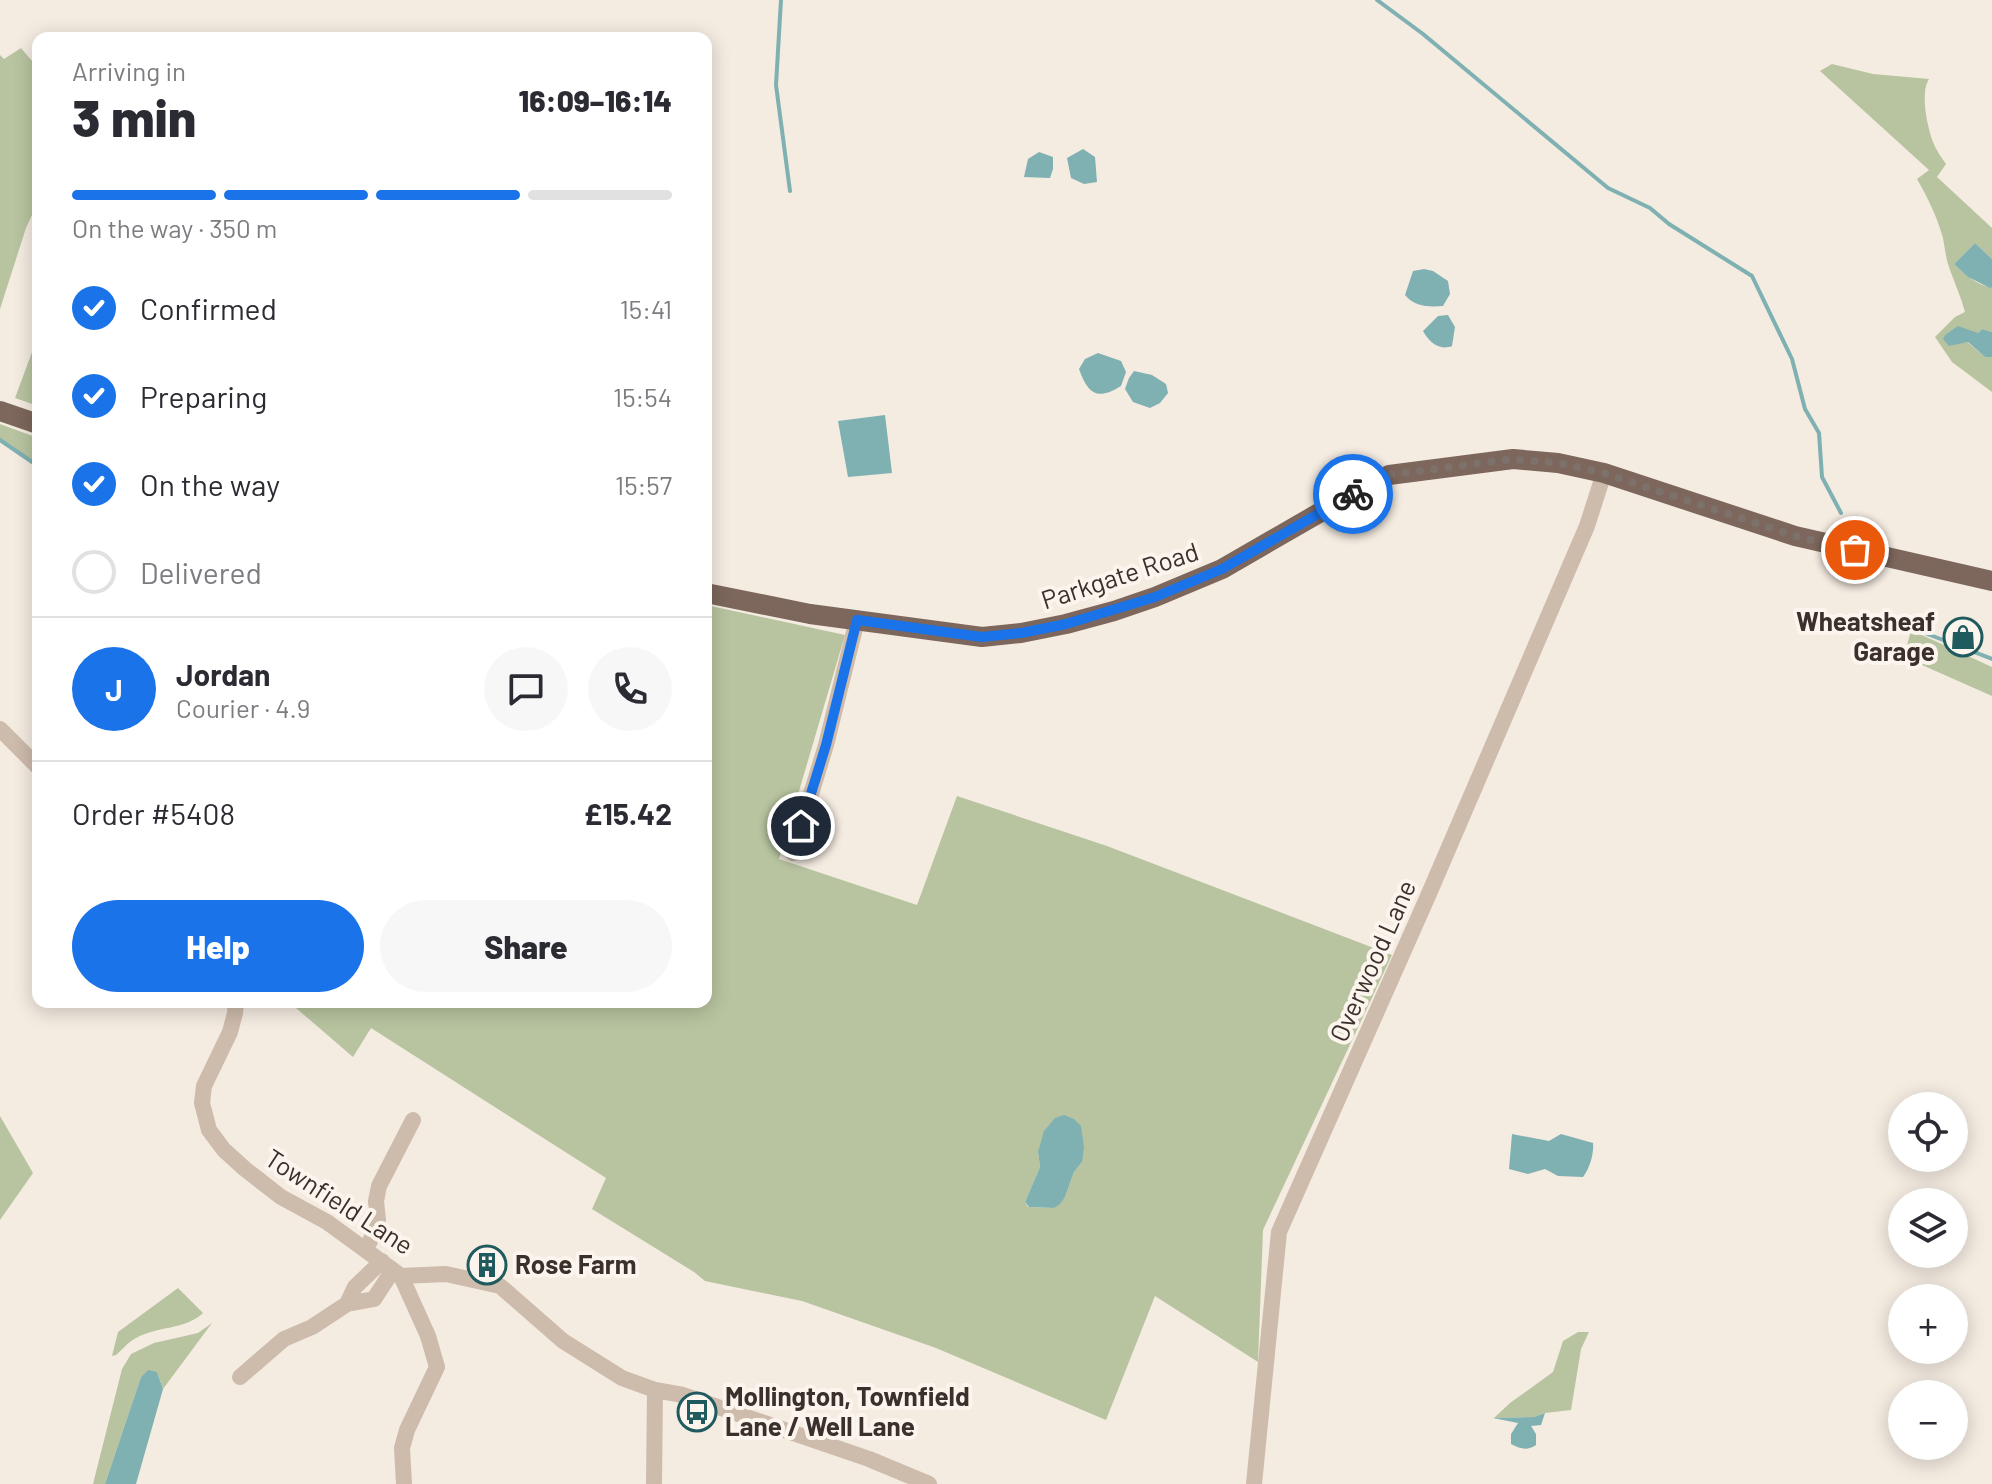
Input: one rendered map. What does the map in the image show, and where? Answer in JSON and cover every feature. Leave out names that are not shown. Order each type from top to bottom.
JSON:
[{"type":"main road","points":[[0,411],[32,422]]},
{"type":"main road","name":"Parkgate Road","points":[[712,594],[810,614],[982,637],[1021,633],[1128,606],[1222,569],[1389,475],[1513,459],[1558,463],[1604,473],[1795,536],[1992,581]]},
{"type":"street","name":"Overwood Lane","points":[[1254,1484],[1279,1232],[1581,540],[1604,473]]},
{"type":"street","points":[[793,853],[826,745],[857,620]]},
{"type":"street","points":[[0,729],[32,761]]},
{"type":"street","name":"Townfield Lane","points":[[235,1008],[230,1032],[204,1086],[202,1103],[209,1130],[224,1150],[281,1197],[327,1222],[392,1269],[446,1274],[500,1286],[563,1341],[622,1378],[655,1390],[683,1395],[869,1459],[929,1484]]},
{"type":"street","points":[[366,1249],[378,1220],[376,1201],[379,1186],[413,1120]]},
{"type":"street","points":[[240,1377],[268,1360],[284,1339],[312,1327],[347,1304],[374,1299],[392,1269]]},
{"type":"street","points":[[392,1269],[428,1336],[437,1367],[404,1439],[404,1484]]},
{"type":"street","points":[[654,1484],[655,1390]]},
{"type":"green space","points":[[21,48],[32,61],[32,215],[0,309],[0,55],[4,59]]},
{"type":"green space","points":[[1832,64],[1873,74],[1929,79],[1925,92],[1927,119],[1934,145],[1946,164],[1937,177],[1992,228],[1992,259],[1975,243],[1954,264],[1976,282],[1992,287],[1992,332],[1982,329],[1949,346],[1966,341],[1985,357],[1992,357],[1992,392],[1952,362],[1935,337],[1955,317],[1965,312],[1938,223],[1917,179],[1929,170],[1820,71]]},
{"type":"green space","points":[[32,352],[32,404],[15,398]]},
{"type":"green space","points":[[0,424],[32,436],[32,462],[0,440]]},
{"type":"green space","points":[[712,606],[845,635],[779,859],[917,905],[957,796],[1107,846],[1392,955],[1263,1230],[1258,1362],[1155,1296],[1106,1420],[936,1348],[802,1301],[705,1281],[592,1209],[606,1178],[371,1028],[353,1057],[296,1008],[712,1008]],"holes":[[[1038,1152],[1082,1162],[1074,1172],[1065,1197],[1054,1208],[1028,1207],[1025,1202],[1040,1167]]]},
{"type":"green space","points":[[1911,630],[1992,667],[1992,696],[1904,657]]},
{"type":"green space","points":[[0,1116],[33,1173],[0,1220]]},
{"type":"green space","points":[[178,1288],[203,1313],[188,1322],[136,1338],[112,1356],[118,1332]]},
{"type":"green space","points":[[212,1323],[163,1389],[157,1372],[141,1377],[105,1484],[93,1484],[122,1369],[131,1354],[154,1343],[198,1333]]},
{"type":"green space","points":[[1578,1332],[1589,1332],[1581,1349],[1571,1410],[1534,1417],[1494,1418],[1553,1372],[1563,1341]]},
{"type":"water","points":[[1083,149],[1095,157],[1097,182],[1084,184],[1071,178],[1067,158]]},
{"type":"water","points":[[1039,152],[1053,157],[1050,178],[1024,177],[1028,159]]},
{"type":"water","points":[[1975,243],[1992,259],[1990,288],[1968,277],[1954,264]]},
{"type":"water","points":[[1424,269],[1448,281],[1450,294],[1443,306],[1418,304],[1405,295],[1413,271]]},
{"type":"water","points":[[1448,315],[1455,327],[1452,346],[1443,347],[1431,342],[1423,331],[1438,316]]},
{"type":"water","points":[[1958,326],[1978,333],[1982,329],[1992,332],[1992,357],[1985,357],[1968,342],[1949,346],[1943,339]]},
{"type":"water","points":[[1098,353],[1121,361],[1126,372],[1121,386],[1100,394],[1090,389],[1079,369],[1085,359]]},
{"type":"water","points":[[1134,371],[1152,375],[1166,384],[1168,393],[1160,403],[1150,408],[1133,402],[1125,389]]},
{"type":"water","points":[[885,415],[892,473],[848,477],[838,421]]},
{"type":"water","points":[[1064,1115],[1081,1126],[1084,1147],[1082,1162],[1074,1172],[1060,1204],[1054,1208],[1029,1207],[1025,1202],[1040,1167],[1038,1152],[1044,1131],[1055,1118]]},
{"type":"water","points":[[1512,1134],[1549,1141],[1561,1134],[1593,1143],[1588,1169],[1583,1177],[1558,1176],[1545,1169],[1528,1174],[1509,1169]]},
{"type":"water","points":[[148,1370],[157,1372],[163,1389],[136,1484],[105,1484],[141,1377]]},
{"type":"water","points":[[1545,1413],[1541,1425],[1531,1426],[1536,1434],[1536,1445],[1527,1449],[1511,1444],[1511,1434],[1518,1423],[1493,1418],[1534,1417]]},
{"type":"waterway","points":[[781,0],[776,85],[790,191]]},
{"type":"waterway","points":[[1377,0],[1423,34],[1608,188],[1650,208],[1669,224],[1752,276],[1792,359],[1805,409],[1819,433],[1822,477],[1841,513]]},
{"type":"waterway","points":[[0,440],[32,462]]},
{"type":"waterway","points":[[1925,633],[1992,659]]},
{"type":"way so far","points":[[1353,494],[1389,475],[1513,459],[1558,463],[1604,473],[1795,536],[1855,550]]},
{"type":"place","name":"Wheatsheaf Garage","points":[[1963,637]]},
{"type":"place","name":"Rose Farm","points":[[487,1265]]},
{"type":"place","name":"Mollington, Townfield Lane / Well Lane","points":[[697,1412]]},
{"type":"route","points":[[801,826],[826,745],[857,620],[982,637],[1066,624],[1155,597],[1222,569],[1353,494]]}]
